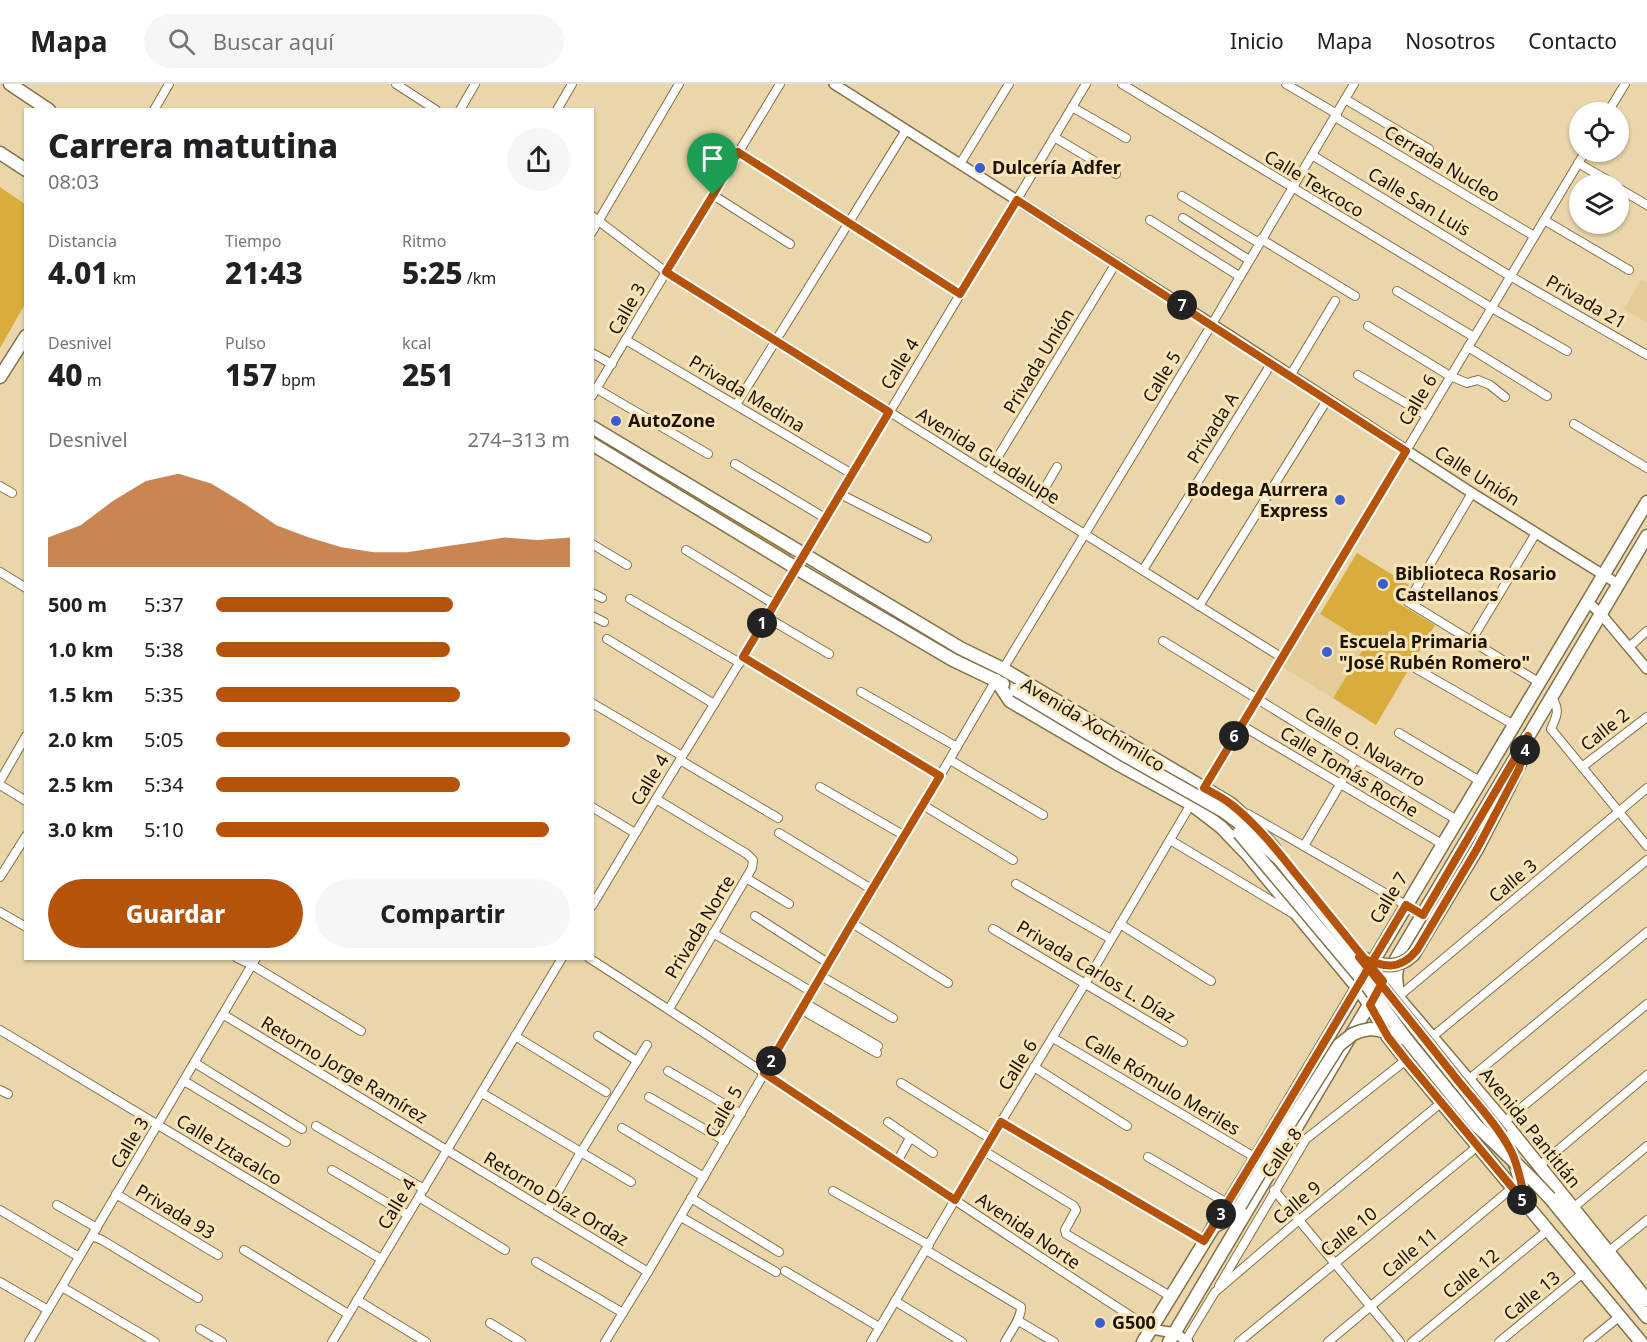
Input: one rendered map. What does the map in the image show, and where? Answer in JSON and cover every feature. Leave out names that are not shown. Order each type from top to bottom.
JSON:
[{"type":"main road","points":[[10,84],[47,108]]},
{"type":"main road","points":[[0,153],[24,169]]},
{"type":"main road","points":[[0,377],[24,337]]},
{"type":"main road","name":"Avenida Xochimilco","points":[[594,428],[960,648],[1000,675],[1231,804],[1252,823],[1282,857],[1383,981]]},
{"type":"main road","name":"Avenida Xochimilco","points":[[594,445],[953,660],[1000,675]]},
{"type":"main road","name":"Calle 7","points":[[1143,1342],[1256,1158],[1647,502]]},
{"type":"main road","name":"Calle 7","points":[[1172,1337],[1647,536]]},
{"type":"main road","points":[[1000,675],[1016,690],[1223,811],[1246,828],[1280,860],[1502,1136],[1512,1153],[1526,1204]]},
{"type":"main road","name":"Avenida Xochimilco","points":[[1000,675],[1010,701],[1191,804],[1209,817],[1233,839],[1303,920],[1370,1005]]},
{"type":"main road","points":[[1359,957],[1378,965],[1396,966],[1404,963],[1413,955],[1477,849],[1519,769],[1528,736]]},
{"type":"main road","points":[[1204,788],[1365,983],[1407,1040],[1476,1125],[1550,1198],[1647,1317]]},
{"type":"main road","points":[[1333,957],[1342,958],[1348,955],[1352,950],[1352,942]]},
{"type":"main road","points":[[1398,997],[1396,977],[1399,955]]},
{"type":"main road","name":"Avenida Pantitlán","points":[[1383,981],[1504,1122],[1646,1297]]},
{"type":"main road","points":[[1379,1020],[1383,1010],[1389,1006],[1397,1004],[1408,1008]]},
{"type":"main road","points":[[1370,1005],[1388,1037],[1406,1060],[1641,1342]]},
{"type":"main road","points":[[1340,1016],[1352,1015],[1357,1021],[1357,1026]]},
{"type":"main road","points":[[1212,1227],[1230,1218],[1240,1206],[1340,1045],[1353,1034],[1370,1029],[1407,1040]]},
{"type":"street","points":[[155,108],[169,84]]},
{"type":"street","points":[[396,84],[432,108]]},
{"type":"street","points":[[461,108],[475,84]]},
{"type":"street","points":[[558,108],[572,84]]},
{"type":"street","points":[[596,218],[679,84]]},
{"type":"street","name":"Calle 3","points":[[595,393],[780,84]]},
{"type":"street","name":"Calle Unión","points":[[834,84],[1212,324],[1406,451],[1618,584]]},
{"type":"street","points":[[960,164],[1009,84]]},
{"type":"street","name":"Calle 4","points":[[594,903],[1086,84]]},
{"type":"street","name":"Calle Texcoco","points":[[1122,84],[1567,351]]},
{"type":"street","name":"Cerrada Nucleo","points":[[1287,84],[1534,236]]},
{"type":"street","name":"Calle 5","points":[[605,1342],[1084,533],[1212,324],[1354,84]]},
{"type":"street","points":[[1614,102],[1625,84]]},
{"type":"street","points":[[1345,99],[1429,149]]},
{"type":"street","points":[[1072,107],[1126,138]]},
{"type":"street","points":[[736,405],[906,130]]},
{"type":"street","points":[[1054,137],[1116,174]]},
{"type":"street","points":[[738,152],[960,294]]},
{"type":"street","name":"Calle San Luis","points":[[1312,154],[1510,276]]},
{"type":"street","points":[[1578,163],[1597,174]]},
{"type":"street","name":"Calle 6","points":[[1204,788],[1578,163]]},
{"type":"street","points":[[1629,194],[1647,205]]},
{"type":"street","points":[[713,195],[790,244]]},
{"type":"street","points":[[1182,196],[1355,296]]},
{"type":"street","name":"Avenida Guadalupe","points":[[596,218],[666,272],[1281,657]]},
{"type":"street","points":[[1183,218],[1249,260]]},
{"type":"street","points":[[1150,220],[1239,276]]},
{"type":"street","points":[[1544,220],[1629,270]]},
{"type":"street","name":"Privada Unión","points":[[988,473],[1116,263]]},
{"type":"street","name":"Privada 21","points":[[1510,276],[1647,355]]},
{"type":"street","points":[[1397,291],[1474,337]]},
{"type":"street","points":[[1290,376],[1335,301]]},
{"type":"street","points":[[1368,326],[1450,376],[1467,383],[1478,380],[1505,397]]},
{"type":"street","name":"Privada Medina","points":[[626,340],[852,474]]},
{"type":"street","points":[[1468,347],[1547,396]]},
{"type":"street","points":[[594,354],[612,364]]},
{"type":"street","name":"Privada A","points":[[1143,570],[1271,364]]},
{"type":"street","points":[[1358,375],[1426,415]]},
{"type":"street","points":[[595,393],[708,454]]},
{"type":"street","points":[[1199,606],[1327,400]]},
{"type":"street","points":[[1574,424],[1647,468]]},
{"type":"street","points":[[735,464],[825,518]]},
{"type":"street","points":[[1036,503],[1057,467]]},
{"type":"street","points":[[0,486],[12,494]]},
{"type":"street","points":[[1472,493],[1408,602],[1540,683]]},
{"type":"street","points":[[840,494],[927,538]]},
{"type":"street","points":[[1471,641],[1536,533]]},
{"type":"street","points":[[594,545],[627,565]]},
{"type":"street","points":[[686,550],[774,604]]},
{"type":"street","points":[[0,572],[24,587]]},
{"type":"street","points":[[594,594],[602,598]]},
{"type":"street","points":[[630,599],[741,660],[940,776]]},
{"type":"street","points":[[1588,602],[1601,614],[1647,669]]},
{"type":"street","points":[[594,617],[604,622]]},
{"type":"street","points":[[766,617],[829,654]]},
{"type":"street","points":[[1629,647],[1647,631]]},
{"type":"street","points":[[606,639],[714,704]]},
{"type":"street","name":"Calle O. Navarro","points":[[1163,641],[1457,820]]},
{"type":"street","points":[[1415,668],[1514,725]]},
{"type":"street","points":[[861,692],[957,747]]},
{"type":"street","points":[[1552,697],[1557,705],[1558,713],[1551,729],[1647,846]]},
{"type":"street","points":[[594,704],[778,818]]},
{"type":"street","name":"Calle 2","points":[[1582,767],[1647,717]]},
{"type":"street","name":"Calle Tomás Roche","points":[[1241,725],[1442,844]]},
{"type":"street","points":[[1399,733],[1480,781]]},
{"type":"street","points":[[24,740],[0,783],[24,800]]},
{"type":"street","points":[[1304,846],[1355,759]]},
{"type":"street","points":[[950,760],[1043,815]]},
{"type":"street","points":[[820,787],[905,836]]},
{"type":"street","name":"Calle 3","points":[[1398,997],[1647,788]]},
{"type":"street","name":"Privada Norte","points":[[656,799],[747,854],[753,860],[752,868],[669,1009]]},
{"type":"street","name":"Calle 6","points":[[871,1342],[1191,804]]},
{"type":"street","name":"Avenida Xochimilco","points":[[1231,804],[1423,915]]},
{"type":"street","points":[[923,805],[1013,860]]},
{"type":"street","points":[[594,808],[635,833]]},
{"type":"street","points":[[778,833],[873,890]]},
{"type":"street","points":[[1170,840],[1303,920]]},
{"type":"street","points":[[0,877],[24,841]]},
{"type":"street","points":[[1432,1037],[1647,860]]},
{"type":"street","points":[[746,878],[789,904]]},
{"type":"street","points":[[1016,884],[1111,939]]},
{"type":"street","points":[[0,912],[24,926]]},
{"type":"street","points":[[755,916],[828,963]]},
{"type":"street","points":[[852,923],[948,983]]},
{"type":"street","points":[[1120,924],[1211,981]]},
{"type":"street","name":"Privada Carlos L. Díaz","points":[[993,929],[1183,1042]]},
{"type":"street","points":[[1468,1080],[1647,932]]},
{"type":"street","points":[[713,933],[812,992]]},
{"type":"street","name":"Calle 4","points":[[334,1341],[561,960]]},
{"type":"street","name":"Avenida Norte","points":[[592,960],[1151,1329]]},
{"type":"street","points":[[254,962],[361,1031]]},
{"type":"street","name":"Calle 3","points":[[28,1342],[254,962]]},
{"type":"street","points":[[821,976],[893,1018]]},
{"type":"street","points":[[1504,1122],[1647,1004]]},
{"type":"street","points":[[803,1006],[877,1049]]},
{"type":"street","name":"Retorno Jorge Ramírez","points":[[224,1015],[448,1150]]},
{"type":"street","name":"Calle Iztacalco","points":[[0,1030],[381,1259]]},
{"type":"street","points":[[515,1036],[606,1092]]},
{"type":"street","points":[[598,1036],[637,1061]]},
{"type":"street","name":"Calle Rómulo Meriles","points":[[1053,1038],[1256,1158]]},
{"type":"street","points":[[547,1211],[647,1045]]},
{"type":"street","name":"Calle 8","points":[[1215,1292],[1306,1139],[1406,1060]]},
{"type":"street","points":[[195,1063],[302,1129]]},
{"type":"street","points":[[1034,1067],[1127,1126]]},
{"type":"street","points":[[668,1071],[741,1114]]},
{"type":"street","points":[[1539,1166],[1647,1076]]},
{"type":"street","points":[[184,1081],[286,1142]]},
{"type":"street","points":[[901,1083],[991,1139]]},
{"type":"street","points":[[0,1090],[8,1094]]},
{"type":"street","points":[[482,1093],[631,1182]]},
{"type":"street","points":[[650,1097],[724,1141]]},
{"type":"street","name":"Calle 9","points":[[1187,1341],[1215,1292],[1442,1102]]},
{"type":"street","points":[[888,1122],[933,1153]]},
{"type":"street","points":[[1001,1122],[1204,1241]]},
{"type":"street","points":[[316,1126],[422,1193],[505,1250]]},
{"type":"street","points":[[622,1128],[704,1177]]},
{"type":"street","points":[[897,1162],[910,1138]]},
{"type":"street","name":"Calle 10","points":[[1239,1342],[1478,1146]]},
{"type":"street","points":[[1573,1208],[1647,1146]]},
{"type":"street","name":"Retorno Díaz Ordaz","points":[[448,1150],[648,1272]]},
{"type":"street","points":[[984,1151],[1076,1208],[1065,1233],[1170,1296]]},
{"type":"street","points":[[1148,1157],[1227,1203]]},
{"type":"street","points":[[332,1170],[408,1215]]},
{"type":"street","name":"Calle 11","points":[[1328,1342],[1512,1188]]},
{"type":"street","points":[[1274,1190],[1400,1342]]},
{"type":"street","points":[[833,1191],[1021,1307],[1021,1312],[1005,1342]]},
{"type":"street","name":"Privada 93","points":[[116,1194],[218,1255]]},
{"type":"street","points":[[691,1198],[779,1252]]},
{"type":"street","points":[[57,1204],[97,1228]]},
{"type":"street","points":[[0,1210],[79,1257]]},
{"type":"street","points":[[681,1216],[879,1327]]},
{"type":"street","points":[[1608,1252],[1647,1220]]},
{"type":"street","name":"Calle 12","points":[[1412,1342],[1548,1230]]},
{"type":"street","points":[[92,1236],[198,1298]]},
{"type":"street","points":[[244,1250],[348,1314]]},
{"type":"street","points":[[536,1262],[622,1314]]},
{"type":"street","name":"Calle 13","points":[[1499,1342],[1584,1273]]},
{"type":"street","points":[[0,1282],[48,1310]]},
{"type":"street","points":[[62,1287],[155,1342]]},
{"type":"street","points":[[357,1300],[426,1342]]},
{"type":"street","points":[[896,1301],[962,1342]]},
{"type":"street","points":[[1588,1342],[1620,1316]]},
{"type":"street","points":[[490,1323],[521,1342]]},
{"type":"street","points":[[1022,1323],[1054,1342]]},
{"type":"street","points":[[200,1329],[222,1342]]},
{"type":"street","points":[[1151,1329],[1187,1341]]},
{"type":"shaded area","points":[[0,187],[24,203],[24,306],[0,348]]},
{"type":"shaded area","points":[[1641,280],[1647,283],[1647,323],[1624,309]]},
{"type":"shaded area","points":[[594,431],[794,550],[790,558],[594,442]]},
{"type":"shaded area","points":[[1357,553],[1409,585],[1398,603],[1435,625],[1376,725],[1333,698],[1367,643],[1320,614]]},
{"type":"shaded area","name":"Escuela Primaria \"José Rubén Romero\"","points":[[1316,612],[1367,643],[1333,698],[1282,667]]},
{"type":"place","name":"Dulcería Adfer","points":[[980,168]]},
{"type":"place","name":"AutoZone","points":[[616,421]]},
{"type":"place","name":"Bodega Aurrera Express","points":[[1340,500]]},
{"type":"place","name":"Biblioteca Rosario Castellanos","points":[[1383,584]]},
{"type":"place","name":"Escuela Primaria \"José Rubén Romero\"","points":[[1327,652]]},
{"type":"place","name":"G500","points":[[1100,1323]]},
{"type":"route","points":[[713,195],[666,272],[889,412],[743,657],[940,776],[764,1073],[955,1200],[1001,1122],[1204,1241],[1256,1158],[1340,1016],[1357,987],[1370,965],[1406,905],[1423,915],[1528,736],[1519,769],[1477,849],[1417,950],[1404,963],[1396,966],[1378,965],[1371,962],[1359,957],[1400,1008],[1484,1112],[1502,1136],[1512,1153],[1526,1204],[1388,1037],[1370,1005],[1383,981],[1370,965],[1352,942],[1282,857],[1252,823],[1231,804],[1204,788],[1406,451],[1017,200],[960,294],[738,152],[713,195]]}]
